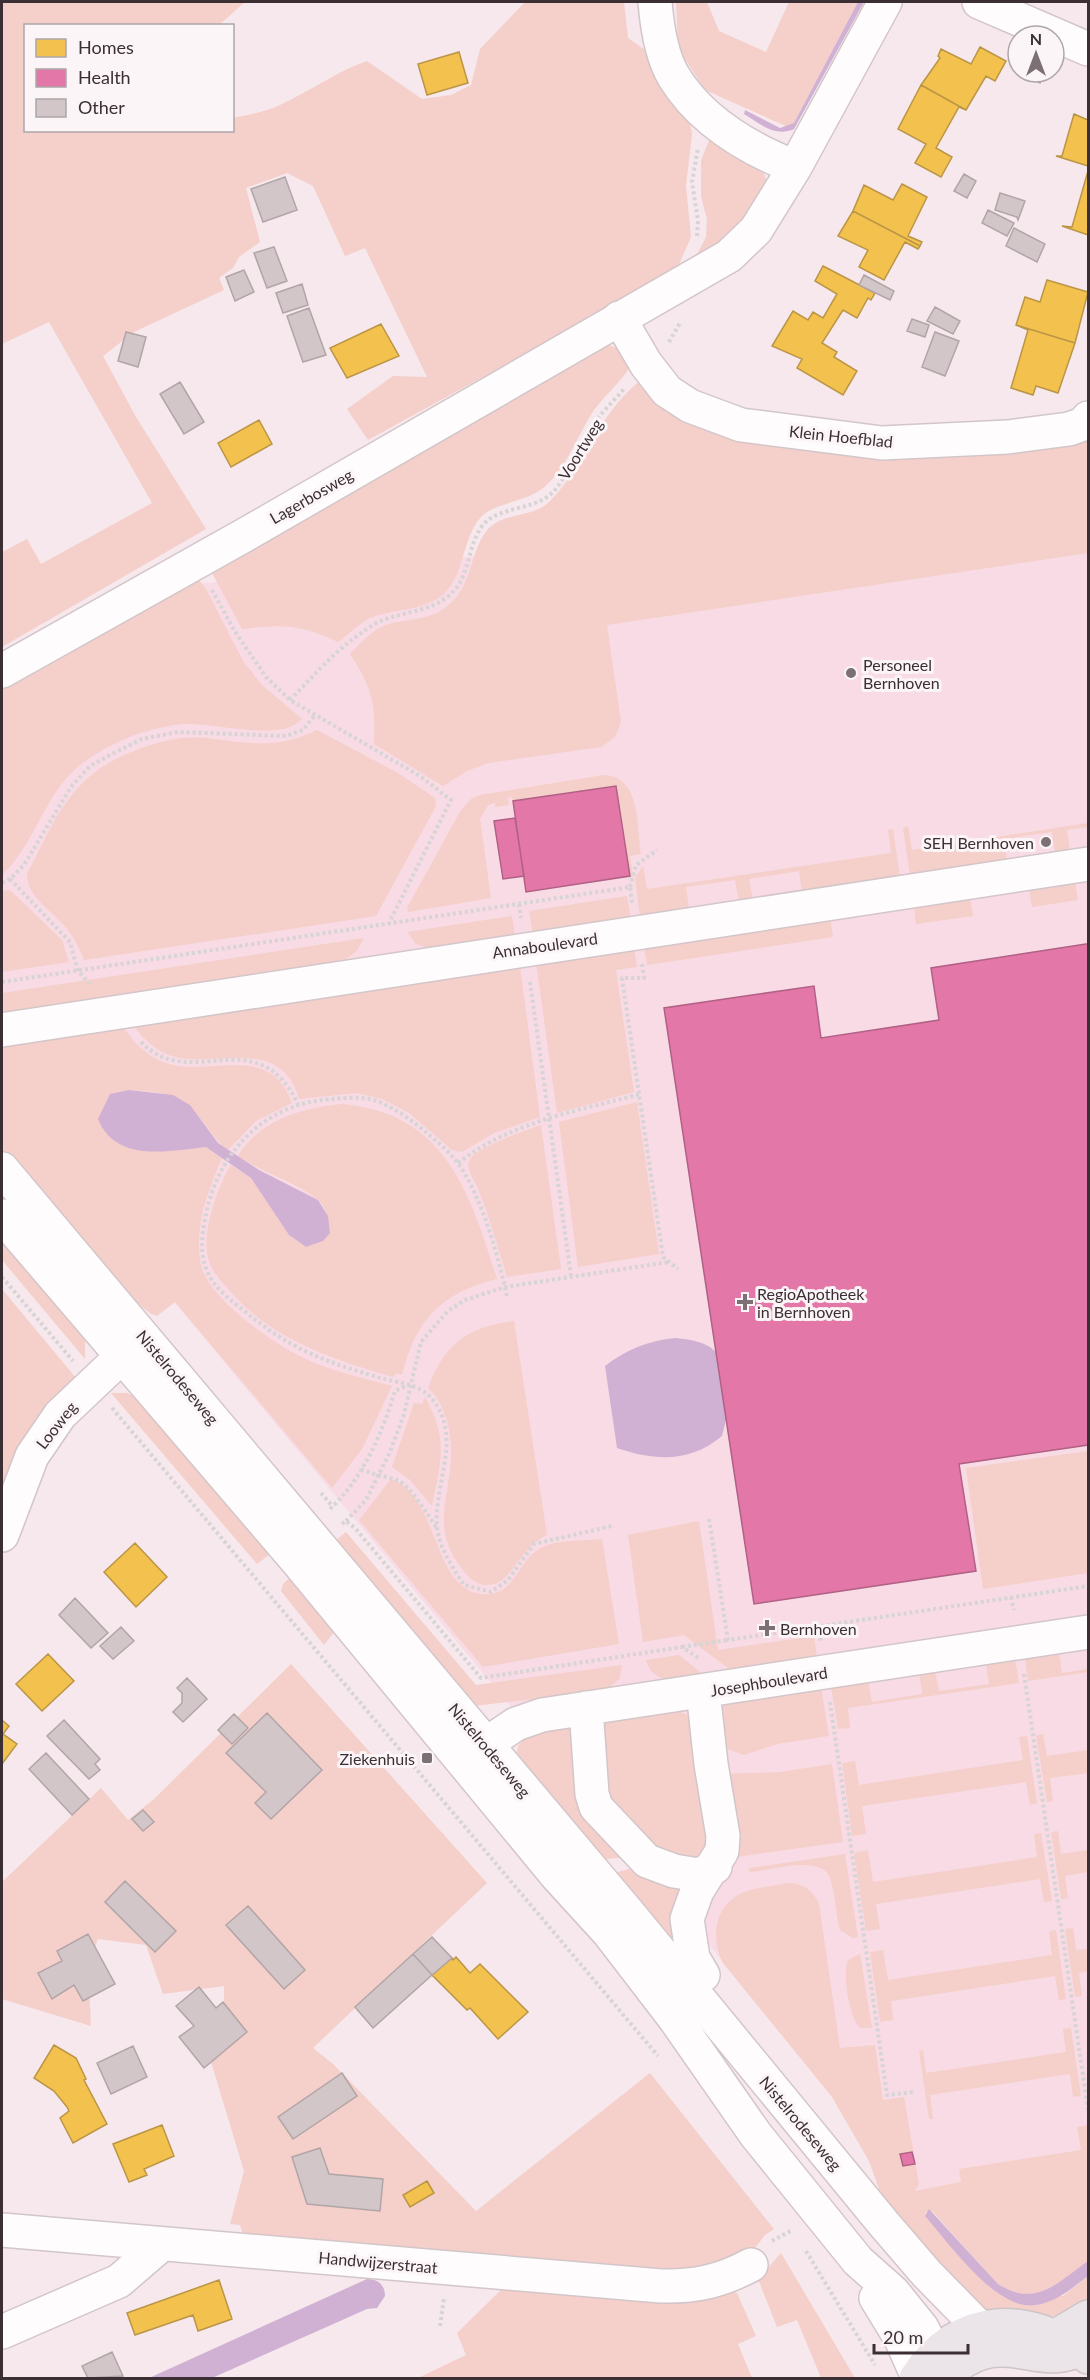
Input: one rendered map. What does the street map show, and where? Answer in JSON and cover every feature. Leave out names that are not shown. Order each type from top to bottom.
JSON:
[{"type":"main road","points":[[931,2373],[995,2349],[1022,2350],[1048,2357],[1059,2357],[1078,2347],[1089,2317]]},
{"type":"main road","points":[[931,2373],[980,2328],[1016,2324],[1078,2347]]},
{"type":"street","points":[[655,2],[658,30],[674,76],[702,114],[766,155],[795,167]]},
{"type":"street","points":[[646,364],[619,318],[729,256],[756,231],[795,167],[885,2]]},
{"type":"street","points":[[979,2],[1089,49]]},
{"type":"street","name":"Lagerbosweg","points":[[2,670],[196,562],[619,318]]},
{"type":"street","name":"Klein Hoefblad","points":[[646,364],[667,391],[711,415],[741,425],[882,443],[1018,436],[1069,429],[1086,423],[1089,418]]},
{"type":"street","name":"Annaboulevard","points":[[2,1030],[525,948],[1089,864]]},
{"type":"street","name":"Nistelrodeseweg","points":[[2,1169],[132,1347]]},
{"type":"street","name":"Nistelrodeseweg","points":[[2,1216],[132,1347],[304,1542],[473,1752],[557,1876],[609,1933],[675,2019],[756,2135],[858,2261],[877,2302],[901,2339],[931,2373]]},
{"type":"street","name":"Looweg","points":[[2,1535],[32,1456],[60,1415],[92,1382],[132,1347]]},
{"type":"street","name":"Josephboulevard","points":[[473,1752],[516,1724],[542,1715],[1089,1632]]},
{"type":"street","points":[[703,1691],[711,1764],[723,1836],[722,1851],[715,1867],[697,1891],[687,1919],[693,1958],[703,1975]]},
{"type":"street","points":[[586,1708],[592,1794],[596,1807],[646,1861],[674,1871],[699,1875],[715,1867]]},
{"type":"street","name":"Nistelrodeseweg","points":[[473,1752],[591,1870],[927,2274],[980,2328]]},
{"type":"street","points":[[557,1876],[646,1861]]},
{"type":"street","name":"Handwijzerstraat","points":[[2,2230],[661,2286],[691,2287],[725,2278],[751,2265]]},
{"type":"street","points":[[2,2331],[119,2281],[162,2244]]},
{"type":"path","name":"Voortweg","points":[[290,700],[343,647],[376,623],[416,611],[447,597],[467,573],[467,561],[481,527],[504,512],[531,507],[553,493],[593,424],[646,364]]},
{"type":"path","points":[[196,562],[241,640],[266,677],[290,700],[420,776],[451,800],[389,924]]},
{"type":"path","points":[[2,883],[10,879],[24,865],[71,787],[90,766],[114,753],[142,739],[178,732],[286,736],[303,730],[315,715]]},
{"type":"path","points":[[657,850],[636,865],[630,887],[644,978],[622,978],[663,1257],[678,1269]]},
{"type":"path","points":[[10,879],[70,942],[78,970],[146,1047],[168,1059],[189,1062],[243,1060],[271,1068],[289,1085],[298,1104]]},
{"type":"path","points":[[2,982],[630,887]]},
{"type":"path","points":[[519,904],[571,1276]]},
{"type":"path","points":[[458,1163],[476,1149],[497,1138],[549,1119],[640,1094]]},
{"type":"path","points":[[507,1296],[480,1203],[458,1163],[415,1122],[375,1101],[352,1098],[298,1104],[276,1113],[246,1134],[217,1179],[209,1202],[201,1239],[208,1274],[228,1298],[271,1334],[296,1348],[376,1377],[409,1384],[433,1400],[445,1430],[446,1450],[438,1500],[437,1527],[442,1546],[464,1585],[491,1592],[508,1580],[534,1544],[612,1526]]},
{"type":"path","points":[[254,1578],[304,1542],[346,1521],[366,1500],[390,1452],[404,1414],[409,1384],[421,1342],[448,1311],[465,1300],[505,1287],[669,1262]]},
{"type":"path","points":[[2,1277],[663,2062]]},
{"type":"path","points":[[304,1542],[346,1494],[381,1435],[395,1391],[409,1384]]},
{"type":"path","points":[[361,1469],[377,1477],[399,1480],[419,1501],[437,1527]]},
{"type":"path","points":[[710,1519],[728,1640]]},
{"type":"path","points":[[346,1521],[481,1678],[634,1654]]},
{"type":"path","points":[[682,1647],[1089,1586]]},
{"type":"path","points":[[1011,1597],[1020,1643],[1029,1719],[1088,2109]]},
{"type":"path","points":[[818,1626],[827,1672],[837,1760],[887,2095],[915,2092]]},
{"type":"path","points":[[786,2221],[799,2240]]},
{"type":"path","points":[[805,2250],[877,2369]]},
{"type":"shaded area","points":[[2,2],[245,2],[220,24],[24,24],[24,132],[234,132],[234,118],[278,106],[367,61],[422,99],[451,95],[471,85],[480,49],[525,2],[624,2],[628,38],[652,55],[688,113],[692,134],[686,186],[691,237],[676,271],[368,440],[347,409],[393,376],[427,377],[365,248],[345,256],[313,186],[287,173],[246,188],[260,242],[239,257],[233,268],[219,278],[224,290],[134,332],[103,356],[136,417],[206,529],[2,647],[2,552],[27,539],[41,564],[152,503],[49,322],[2,344]]},
{"type":"shaded area","points":[[676,2],[707,2],[719,31],[766,52],[789,2],[858,2],[794,123],[788,127],[705,90],[678,48]]},
{"type":"shaded area","points":[[858,2],[864,2],[794,129],[774,131],[744,114],[745,110],[780,128],[794,123]]},
{"type":"shaded area","points":[[712,133],[761,164],[768,186],[766,198],[716,251],[692,264],[706,237],[707,219],[701,197],[701,160]]},
{"type":"shaded area","points":[[606,344],[622,350],[631,365],[594,410],[565,463],[550,481],[535,493],[493,509],[481,517],[470,536],[454,580],[440,597],[424,605],[370,618],[338,642],[313,632],[291,627],[269,626],[242,629],[211,571]]},
{"type":"shaded area","points":[[641,380],[703,425],[1088,438],[1088,553],[607,625],[621,722],[615,737],[601,747],[488,763],[467,771],[443,786],[374,744],[371,696],[350,654],[377,629],[396,622],[432,615],[454,600],[466,581],[485,533],[499,521],[534,511],[549,502],[573,473],[612,409]]},
{"type":"shaded area","name":"Bernhoven","points":[[1088,494],[1088,2160],[914,2191],[2,1095],[2,700],[198,584]]},
{"type":"shaded area","points":[[189,575],[199,580],[206,589],[243,661],[262,685],[302,719],[292,726],[279,730],[263,731],[178,724],[131,736],[110,746],[74,770],[63,782],[22,851],[2,875],[2,684]]},
{"type":"shaded area","points":[[317,730],[398,773],[435,798],[436,806],[376,916],[84,960],[69,931],[30,889],[27,874],[69,798],[97,771],[116,759],[147,746],[180,738],[275,743]]},
{"type":"shaded area","points":[[604,775],[616,778],[625,784],[635,805],[641,854],[630,856],[633,877],[624,878],[612,793],[514,809],[512,797],[508,798],[509,805],[495,807],[495,803],[488,805],[480,819],[491,898],[408,912],[407,908],[461,810],[471,799],[480,795]]},
{"type":"shaded area","points":[[1088,823],[1088,827],[1067,830],[1070,852],[1055,854],[1052,832],[1004,839],[1007,861],[910,876],[903,828],[908,826],[912,850]]},
{"type":"shaded area","points":[[893,829],[900,877],[802,892],[799,871],[749,879],[753,900],[739,902],[735,880],[686,887],[689,909],[640,917],[635,878],[643,866],[647,889],[891,853],[888,830]]},
{"type":"shaded area","points":[[1075,882],[1078,900],[1032,907],[1029,889]]},
{"type":"shaded area","points":[[10,890],[62,940],[69,962],[2,972],[2,891]]},
{"type":"shaded area","points":[[627,896],[631,919],[533,934],[529,911]]},
{"type":"shaded area","points":[[970,898],[973,916],[916,924],[914,906]]},
{"type":"shaded area","points":[[512,916],[515,937],[431,949],[416,944],[407,932]]},
{"type":"shaded area","points":[[830,918],[833,937],[647,965],[644,947]]},
{"type":"shaded area","points":[[364,938],[356,952],[341,962],[2,1014],[2,993]]},
{"type":"shaded area","points":[[634,948],[637,967],[616,970],[634,1092],[557,1113],[536,962]]},
{"type":"shaded area","points":[[520,966],[540,1117],[494,1133],[462,1152],[452,1150],[409,1113],[382,1099],[357,1093],[299,1099],[291,1080],[279,1068],[265,1061],[249,1058],[196,1059],[172,1056],[152,1045],[132,1023]]},
{"type":"shaded area","points":[[121,1024],[140,1047],[166,1063],[201,1067],[237,1065],[254,1067],[269,1073],[282,1084],[292,1103],[256,1121],[228,1150],[195,1112],[179,1100],[162,1093],[129,1090],[222,1158],[204,1208],[199,1246],[204,1274],[227,1304],[278,1344],[308,1360],[392,1386],[362,1449],[332,1488],[175,1302],[157,1316],[151,1314],[98,1271],[2,1154],[2,1042]]},
{"type":"shaded area","points":[[129,1090],[173,1095],[190,1105],[218,1143],[259,1170],[318,1200],[328,1216],[330,1233],[323,1241],[306,1247],[289,1235],[251,1178],[206,1147],[159,1152],[130,1148],[117,1142],[106,1133],[98,1119],[110,1094]]},
{"type":"shaded area","points":[[637,1102],[659,1254],[578,1267],[559,1122]]},
{"type":"shaded area","points":[[342,1104],[377,1111],[406,1123],[430,1141],[464,1188],[497,1279],[460,1292],[434,1311],[415,1338],[402,1375],[396,1373],[393,1377],[326,1355],[284,1335],[265,1323],[247,1308],[218,1277],[209,1261],[207,1251],[211,1212],[220,1186],[231,1165],[251,1178],[289,1235],[306,1247],[323,1241],[330,1233],[329,1224],[327,1214],[317,1199],[238,1156],[258,1133],[283,1118],[312,1109]]},
{"type":"shaded area","points":[[541,1125],[561,1269],[507,1277],[468,1163],[474,1154],[482,1149]]},
{"type":"shaded area","points":[[2,1230],[85,1334],[85,1359],[2,1260]]},
{"type":"shaded area","points":[[2,1289],[76,1378],[2,1498]]},
{"type":"shaded area","points":[[514,1321],[547,1535],[531,1546],[500,1581],[485,1585],[472,1580],[466,1574],[452,1554],[446,1539],[444,1510],[451,1464],[451,1447],[448,1423],[442,1407],[428,1388],[442,1359],[460,1340],[484,1328]]},
{"type":"shaded area","points":[[675,1338],[704,1344],[718,1354],[727,1416],[722,1436],[697,1451],[672,1457],[645,1455],[617,1448],[605,1366],[638,1347]]},
{"type":"shaded area","points":[[111,1393],[127,1393],[142,1399],[274,1551],[257,1564]]},
{"type":"shaded area","points":[[425,1397],[433,1412],[441,1450],[432,1506],[410,1480],[392,1467],[414,1403],[422,1404]]},
{"type":"shaded area","points":[[1088,1451],[1088,1573],[983,1589],[966,1468]]},
{"type":"shaded area","points":[[391,1479],[407,1489],[418,1503],[443,1559],[453,1575],[464,1588],[480,1594],[501,1591],[531,1555],[539,1549],[561,1542],[602,1539],[619,1644],[483,1667],[359,1520]]},
{"type":"shaded area","points":[[699,1521],[718,1650],[814,1636],[817,1658],[732,1671],[684,1635],[643,1642],[628,1535]]},
{"type":"shaded area","points":[[346,1532],[476,1685],[622,1665],[620,1678],[605,1691],[465,1707],[329,1546]]},
{"type":"shaded area","points":[[294,1574],[334,1632],[324,1645],[281,1591],[283,1584]]},
{"type":"shaded area","points":[[1059,1652],[1062,1673],[1088,1669],[1088,1672],[1028,1681],[1025,1657]]},
{"type":"shaded area","points":[[679,1655],[705,1676],[679,1680],[662,1678],[650,1669],[646,1660]]},
{"type":"shaded area","points":[[1015,1659],[1019,1683],[848,1708],[850,1728],[838,1729],[831,1687],[868,1681],[872,1702],[922,1694],[919,1672],[935,1671],[939,1691],[989,1684],[986,1663]]},
{"type":"shaded area","points":[[291,1664],[487,1883],[313,2048],[333,2064],[476,2211],[650,2073],[774,2229],[765,2235],[748,2257],[686,2279],[246,2242],[240,2225],[230,2224],[244,2171],[208,2052],[224,2018],[224,1986],[163,1994],[146,1945],[98,1939],[88,1965],[91,2026],[2,1999],[2,1882],[101,1788],[128,1820],[154,1799]]},
{"type":"shaded area","points":[[821,1687],[829,1736],[777,1744],[744,1755],[727,1749],[721,1743],[721,1708],[728,1702]]},
{"type":"shaded area","points":[[674,1709],[691,1717],[714,1825],[705,1849],[695,1858],[669,1863],[602,1801],[593,1738],[604,1722]]},
{"type":"shaded area","points":[[570,1725],[622,1856],[619,1858],[594,1860],[516,1755],[518,1746],[531,1731]]},
{"type":"shaded area","points":[[1043,1734],[1047,1756],[1088,1750],[1088,1773],[1050,1778],[1053,1801],[1047,1802],[1036,1735]]},
{"type":"shaded area","points":[[1027,1736],[1037,1803],[1030,1805],[1026,1782],[862,1806],[866,1834],[852,1836],[842,1763],[855,1761],[859,1785],[1023,1760],[1019,1737]]},
{"type":"shaded area","points":[[832,1764],[843,1842],[736,1857],[726,1774],[780,1772]]},
{"type":"shaded area","points":[[1058,1831],[1061,1854],[1088,1850],[1088,1872],[1065,1876],[1068,1898],[1061,1899],[1051,1832]]},
{"type":"shaded area","points":[[1041,1833],[1052,1901],[1044,1902],[1040,1879],[876,1904],[880,1929],[866,1931],[854,1853],[868,1850],[873,1882],[1037,1857],[1034,1834]]},
{"type":"shaded area","points":[[845,1854],[858,1937],[853,1938],[840,1930],[832,1884],[825,1871],[807,1865],[751,1872],[748,1870],[750,1868]]},
{"type":"shaded area","points":[[632,1868],[686,1880],[684,1967],[608,1875]]},
{"type":"shaded area","points":[[787,1883],[807,1888],[819,1904],[840,2048],[875,2045],[883,2100],[904,2097],[919,2184],[915,2191],[961,2182],[959,2169],[1081,2150],[1077,2127],[1088,2125],[1088,2261],[1056,2285],[1046,2290],[1024,2294],[998,2284],[932,2211],[925,2213],[970,2268],[1007,2299],[1063,2296],[1088,2276],[1088,2305],[1064,2314],[1036,2317],[982,2308],[885,2206],[869,2161],[832,2097],[723,1963],[719,1953],[716,1932],[721,1913],[727,1904],[745,1892]]},
{"type":"shaded area","points":[[1073,1928],[1076,1950],[1088,1949],[1088,1971],[1079,1973],[1082,1996],[1075,1997],[1065,1929]]},
{"type":"shaded area","points":[[1056,1930],[1066,1999],[1059,2000],[1055,1976],[891,2001],[893,2020],[880,2022],[870,1952],[883,1950],[888,1980],[1052,1955],[1049,1931]]},
{"type":"shaded area","points":[[860,1954],[872,2028],[861,2028],[857,2023],[848,1996],[846,1966],[848,1960]]},
{"type":"shaded area","points":[[1071,2028],[1081,2096],[1073,2097],[1070,2074],[930,2095],[933,2119],[929,2119],[919,2051],[923,2050],[926,2073],[1066,2052],[1063,2029]]},
{"type":"shaded area","points":[[929,2209],[998,2284],[1012,2291],[1024,2294],[1046,2290],[1088,2261],[1088,2276],[1064,2294],[1044,2303],[1021,2304],[1005,2298],[974,2273],[960,2257],[925,2216]]},
{"type":"shaded area","points":[[781,2253],[855,2378],[821,2378],[797,2320],[777,2327],[758,2279]]},
{"type":"shaded area","points":[[367,2279],[378,2281],[384,2289],[385,2296],[377,2308],[367,2309],[212,2378],[149,2378]]},
{"type":"shaded area","points":[[509,2282],[727,2287],[737,2293],[756,2336],[738,2344],[752,2378],[418,2378],[466,2355],[457,2333]]},
{"type":"building: Homes","points":[[980,47],[1006,61],[995,81],[986,76],[966,110],[921,85],[940,58],[938,56],[941,49],[971,64]]},
{"type":"building: Homes","points":[[459,52],[468,83],[427,95],[418,64]]},
{"type":"building: Homes","points":[[921,85],[966,110],[959,107],[936,148],[952,157],[941,177],[915,163],[926,144],[898,129]]},
{"type":"building: Homes","points":[[1074,114],[1088,120],[1088,166],[1056,156],[1062,156]]},
{"type":"building: Homes","points":[[1088,171],[1088,235],[1062,226],[1072,227]]},
{"type":"building: Homes","points":[[902,184],[927,197],[908,236],[922,242],[920,246],[853,211],[864,185],[893,200]]},
{"type":"building: Homes","points":[[853,211],[920,246],[918,249],[905,242],[884,280],[859,267],[868,250],[838,236]]},
{"type":"building: Homes","points":[[823,266],[875,293],[871,300],[868,298],[857,318],[843,310],[822,343],[837,352],[834,357],[857,371],[843,395],[797,368],[802,359],[772,346],[793,311],[808,320],[813,312],[823,318],[837,294],[815,281]]},
{"type":"building: Homes","points":[[1047,280],[1088,292],[1075,343],[1016,325],[1025,297],[1040,302]]},
{"type":"building: Homes","points":[[381,324],[399,356],[347,378],[330,348]]},
{"type":"building: Homes","points":[[1016,325],[1075,343],[1058,393],[1036,386],[1033,395],[1011,388],[1028,330]]},
{"type":"building: Homes","points":[[259,420],[272,444],[231,467],[218,443]]},
{"type":"building: Homes","points":[[135,1543],[167,1577],[136,1607],[104,1572]]},
{"type":"building: Homes","points":[[48,1654],[74,1681],[42,1711],[16,1684]]},
{"type":"building: Homes","points":[[2,1720],[9,1726],[3,1734],[17,1744],[2,1764]]},
{"type":"building: Homes","points":[[456,1957],[470,1973],[480,1964],[528,2012],[498,2039],[470,2008],[467,2010],[432,1975]]},
{"type":"building: Homes","points":[[54,2045],[76,2058],[86,2079],[84,2080],[107,2124],[73,2143],[60,2118],[69,2111],[67,2107],[54,2091],[34,2078]]},
{"type":"building: Homes","points":[[162,2125],[174,2156],[144,2169],[147,2175],[129,2182],[113,2144]]},
{"type":"building: Homes","points":[[427,2181],[434,2193],[410,2207],[403,2195]]},
{"type":"building: Homes","points":[[219,2280],[232,2319],[198,2331],[193,2315],[135,2335],[127,2313]]},
{"type":"building: Health","points":[[616,786],[630,876],[526,892],[513,801]]},
{"type":"building: Health","points":[[515,818],[524,876],[503,879],[494,821]]},
{"type":"building: Health","name":"Bernhoven","points":[[1088,944],[1088,1445],[959,1464],[976,1571],[754,1604],[664,1008],[814,986],[821,1038],[939,1020],[931,968]]},
{"type":"building: Health","points":[[912,2152],[915,2164],[903,2166],[900,2154]]},
{"type":"building: Other","points":[[964,174],[976,181],[967,198],[954,191]]},
{"type":"building: Other","points":[[285,177],[297,210],[263,222],[251,189]]},
{"type":"building: Other","points":[[1000,193],[1025,201],[1018,220],[1017,217],[995,210]]},
{"type":"building: Other","points":[[988,210],[1014,223],[1007,236],[982,223]]},
{"type":"building: Other","points":[[1014,228],[1045,244],[1037,262],[1006,246]]},
{"type":"building: Other","points":[[274,247],[287,281],[267,288],[254,253]]},
{"type":"building: Other","points":[[244,270],[254,292],[235,301],[226,277]]},
{"type":"building: Other","points":[[864,275],[894,291],[890,300],[859,285]]},
{"type":"building: Other","points":[[302,284],[308,305],[283,313],[276,293]]},
{"type":"building: Other","points":[[935,307],[960,321],[953,334],[927,321]]},
{"type":"building: Other","points":[[309,308],[326,355],[303,362],[287,316]]},
{"type":"building: Other","points":[[912,319],[929,325],[925,337],[907,331]]},
{"type":"building: Other","points":[[126,332],[146,337],[138,367],[118,361]]},
{"type":"building: Other","points":[[935,332],[959,341],[945,376],[922,367]]},
{"type":"building: Other","points":[[180,382],[204,422],[184,434],[160,394]]},
{"type":"building: Other","points":[[75,1598],[108,1633],[91,1648],[59,1615]]},
{"type":"building: Other","points":[[121,1627],[134,1641],[113,1659],[100,1646]]},
{"type":"building: Other","points":[[187,1678],[207,1699],[183,1722],[173,1712],[182,1703],[182,1693],[177,1688]]},
{"type":"building: Other","points":[[267,1713],[322,1770],[271,1819],[255,1803],[266,1792],[226,1753]]},
{"type":"building: Other","points":[[234,1714],[248,1728],[232,1744],[218,1730]]},
{"type":"building: Other","points":[[64,1720],[100,1759],[95,1764],[100,1770],[89,1779],[47,1736]]},
{"type":"building: Other","points":[[46,1753],[89,1799],[72,1815],[29,1769]]},
{"type":"building: Other","points":[[143,1810],[154,1822],[143,1831],[132,1819]]},
{"type":"building: Other","points":[[125,1881],[176,1931],[155,1952],[105,1902]]},
{"type":"building: Other","points":[[248,1906],[305,1970],[284,1989],[226,1925]]},
{"type":"building: Other","points":[[88,1934],[115,1984],[83,2001],[74,1985],[52,1999],[38,1973],[62,1961],[57,1951]]},
{"type":"building: Other","points":[[432,1937],[452,1958],[432,1975],[413,1954]]},
{"type":"building: Other","points":[[413,1954],[432,1975],[373,2028],[355,2007]]},
{"type":"building: Other","points":[[199,1987],[216,2008],[223,2002],[247,2032],[204,2068],[179,2037],[194,2026],[176,2006]]},
{"type":"building: Other","points":[[133,2046],[147,2077],[111,2094],[97,2063]]},
{"type":"building: Other","points":[[342,2073],[357,2096],[293,2139],[278,2117]]},
{"type":"building: Other","points":[[320,2148],[329,2174],[383,2179],[380,2211],[307,2204],[292,2157]]},
{"type":"building: Other","points":[[112,2352],[123,2376],[88,2378],[82,2366]]},
{"type":"place","name":"Personeel Bernhoven","points":[[851,673]]},
{"type":"place","name":"SEH Bernhoven","points":[[1046,842]]},
{"type":"place","name":"RegioApotheek in Bernhoven","points":[[745,1302]]},
{"type":"place","name":"Bernhoven","points":[[767,1628]]},
{"type":"place","name":"Ziekenhuis","points":[[427,1758]]}]
